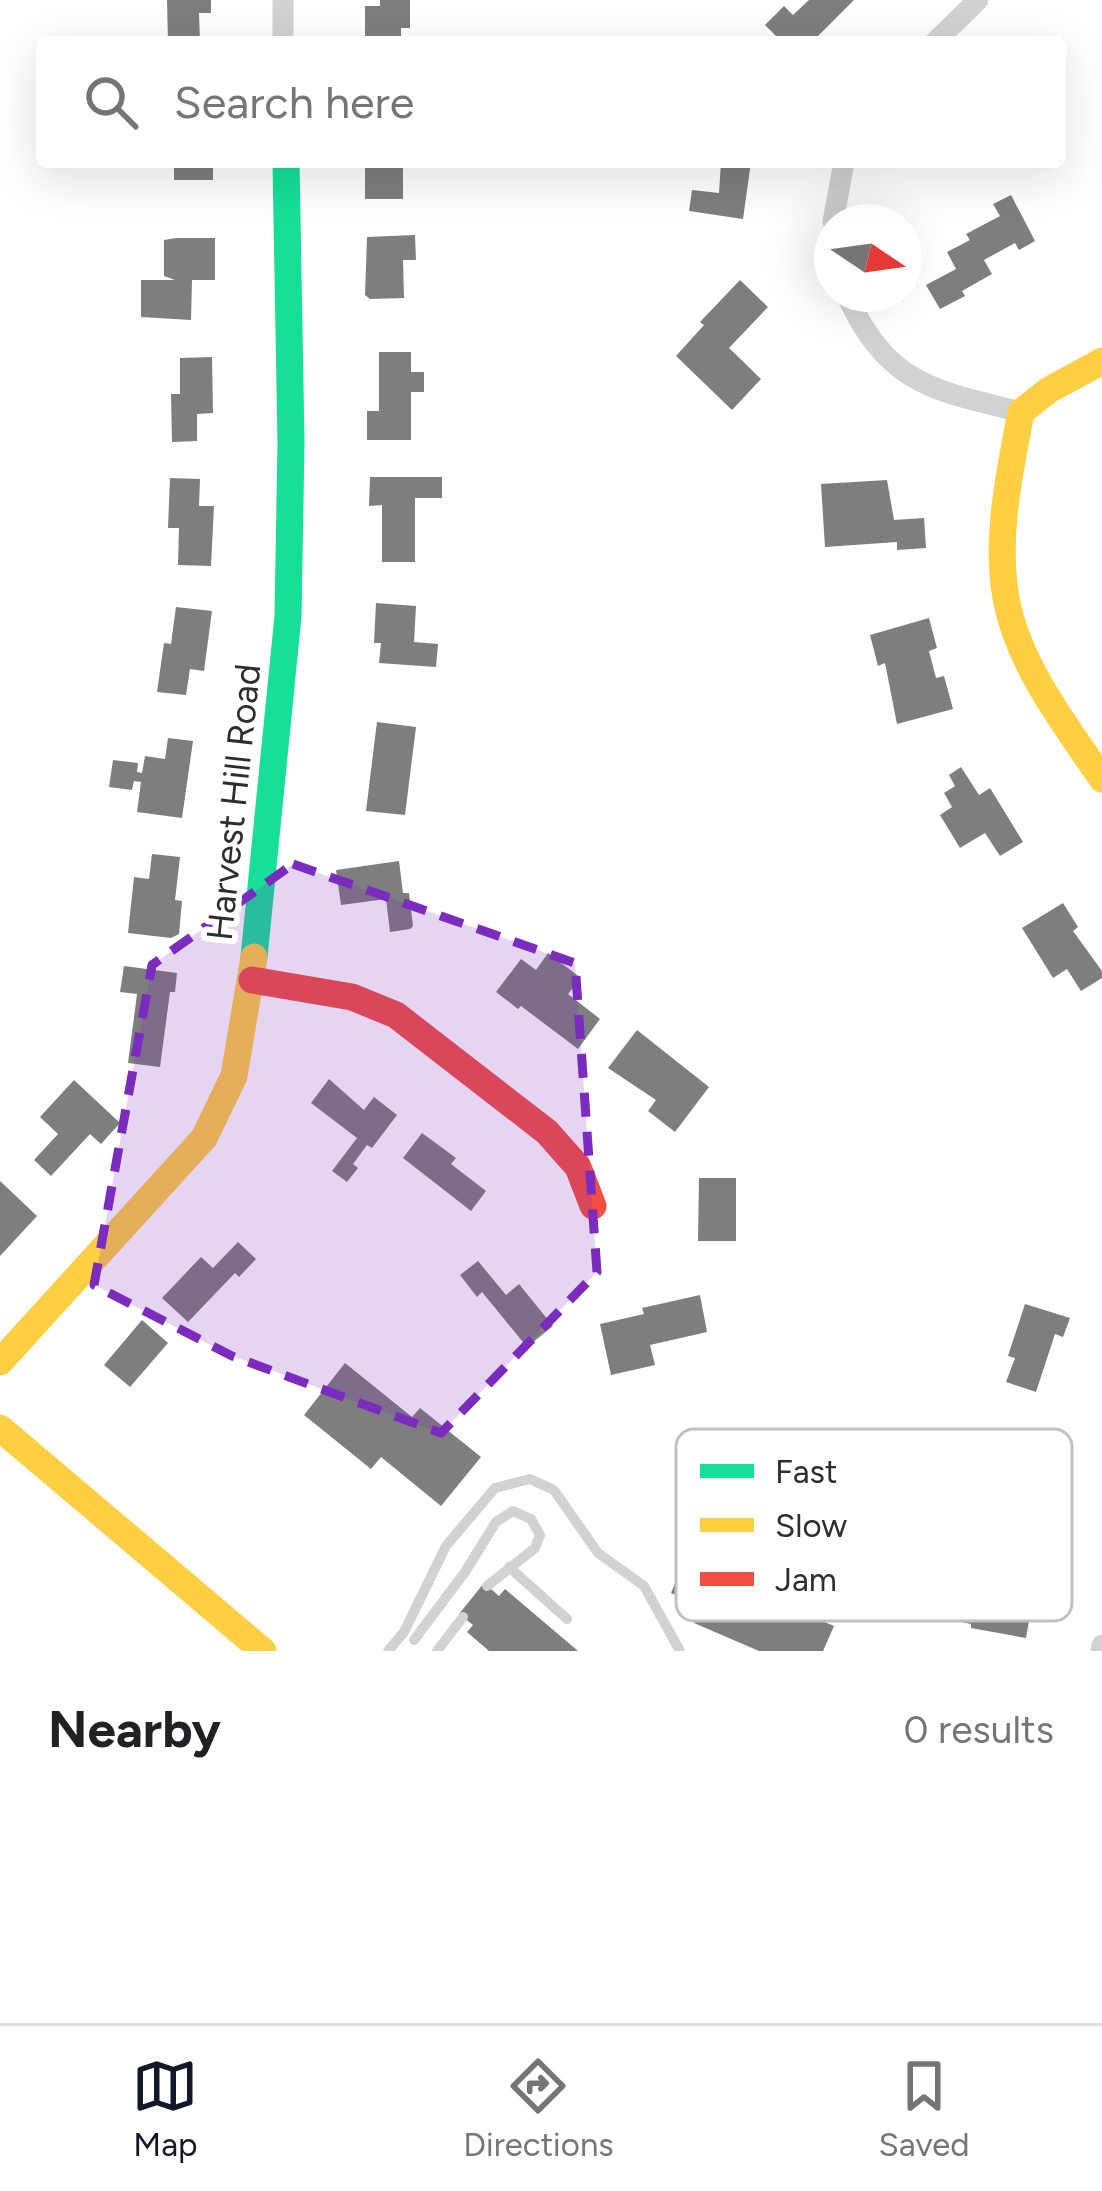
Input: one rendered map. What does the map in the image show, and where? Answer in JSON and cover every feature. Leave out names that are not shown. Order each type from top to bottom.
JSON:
[{"type":"street","points":[[283,0],[284,36]]},
{"type":"street","points":[[941,36],[978,0]]},
{"type":"street","name":"Harvest Hill Road","points":[[0,1362],[204,1138],[234,1076],[252,980],[288,616],[291,443],[286,168]]},
{"type":"street","points":[[836,204],[843,168]]},
{"type":"street","points":[[858,312],[889,362],[915,381],[946,394],[1022,412]]},
{"type":"street","points":[[1102,361],[1049,390],[1022,412],[1008,480],[1003,539],[1006,601],[1028,656],[1102,779]]},
{"type":"street","points":[[252,980],[352,997],[396,1015],[547,1132],[578,1167],[593,1206]]},
{"type":"street","points":[[0,1429],[263,1651]]},
{"type":"lane","points":[[388,1651],[404,1632],[446,1546],[496,1488],[530,1479],[554,1490],[598,1553],[644,1586],[680,1651]]},
{"type":"lane","points":[[414,1640],[496,1522],[513,1511],[531,1519],[540,1535],[535,1548],[488,1586]]},
{"type":"lane","points":[[446,1546],[470,1564]]},
{"type":"lane","points":[[508,1567],[567,1619]]},
{"type":"lane","points":[[437,1651],[463,1617]]},
{"type":"highlighted area","points":[[293,864],[575,963],[597,1272],[441,1433],[232,1356],[94,1285],[152,965]]},
{"type":"building","points":[[167,0],[211,0],[211,13],[199,13],[200,36],[168,36]]},
{"type":"building","points":[[380,0],[410,0],[410,28],[401,28],[401,36],[365,36],[365,6],[380,6]]},
{"type":"building","points":[[809,0],[854,0],[818,36],[776,36],[765,25],[784,6],[793,15]]},
{"type":"building","points":[[174,168],[213,168],[213,180],[174,180]]},
{"type":"building","points":[[365,168],[403,168],[403,199],[365,199]]},
{"type":"building","points":[[721,168],[750,168],[743,219],[689,211],[692,190],[719,193]]},
{"type":"building","points":[[1011,195],[1035,241],[1019,250],[1015,243],[984,260],[992,274],[940,309],[926,285],[956,269],[947,252],[970,240],[966,234],[1000,216],[993,204]]},
{"type":"building","points":[[415,235],[416,260],[403,260],[404,298],[370,299],[365,295],[367,237]]},
{"type":"building","points":[[215,238],[215,280],[192,280],[191,320],[141,317],[141,280],[175,280],[164,276],[164,240]]},
{"type":"building","points":[[740,280],[768,307],[729,348],[761,379],[732,410],[676,356]]},
{"type":"building","points":[[379,352],[411,352],[411,372],[424,372],[424,392],[411,392],[411,440],[367,440],[367,411],[379,411]]},
{"type":"building","points":[[212,357],[213,413],[197,414],[197,441],[172,442],[171,394],[180,394],[180,358]]},
{"type":"building","points":[[370,477],[442,477],[442,498],[415,498],[415,562],[382,562],[382,505],[369,506]]},
{"type":"building","points":[[170,478],[200,479],[199,506],[214,506],[211,566],[178,565],[179,528],[168,528]]},
{"type":"building","points":[[887,480],[894,520],[924,518],[926,548],[897,550],[897,542],[825,547],[821,484]]},
{"type":"building","points":[[376,603],[416,606],[414,642],[438,644],[436,667],[379,663],[381,643],[374,643]]},
{"type":"building","points":[[176,607],[212,611],[204,671],[190,669],[186,695],[157,692],[164,643],[171,644]]},
{"type":"building","points":[[929,618],[937,648],[929,651],[936,678],[944,676],[953,709],[897,724],[885,663],[878,666],[870,635]]},
{"type":"building","points":[[377,722],[416,727],[405,815],[366,811]]},
{"type":"building","points":[[168,738],[193,741],[182,818],[137,812],[141,782],[134,781],[132,790],[109,787],[113,760],[138,763],[137,772],[142,773],[145,756],[165,759]]},
{"type":"building","points":[[961,767],[979,795],[990,788],[1023,842],[1000,856],[985,833],[960,848],[940,815],[952,807],[944,793],[955,786],[949,775]]},
{"type":"building","points":[[152,854],[180,857],[175,900],[182,901],[179,934],[171,938],[128,933],[134,877],[149,879]]},
{"type":"building","points":[[399,861],[403,893],[409,893],[410,929],[390,932],[386,899],[341,905],[336,870]]},
{"type":"building","points":[[1063,903],[1078,927],[1073,931],[1102,971],[1102,978],[1081,991],[1067,969],[1053,978],[1022,928]]},
{"type":"building","points":[[548,953],[581,978],[568,994],[600,1019],[578,1049],[496,992],[521,959],[536,970]]},
{"type":"building","points":[[124,966],[177,973],[160,1067],[128,1063],[137,994],[120,992]]},
{"type":"building","points":[[637,1030],[709,1087],[675,1132],[648,1111],[656,1100],[608,1068]]},
{"type":"building","points":[[329,1079],[364,1110],[374,1097],[397,1115],[372,1148],[367,1145],[347,1182],[332,1171],[357,1138],[311,1103]]},
{"type":"building","points":[[74,1080],[120,1123],[101,1144],[90,1134],[51,1176],[34,1160],[58,1134],[40,1117]]},
{"type":"building","points":[[422,1133],[456,1158],[451,1164],[486,1191],[471,1211],[403,1158]]},
{"type":"building","points":[[699,1178],[736,1178],[736,1241],[698,1241]]},
{"type":"building","points":[[0,1181],[37,1216],[0,1256]]},
{"type":"building","points":[[238,1242],[256,1259],[239,1277],[235,1273],[188,1322],[162,1298],[201,1257],[213,1268]]},
{"type":"building","points":[[478,1261],[506,1295],[519,1284],[553,1326],[527,1347],[482,1292],[477,1297],[460,1275]]},
{"type":"building","points":[[700,1295],[707,1332],[650,1345],[655,1365],[611,1375],[600,1324],[644,1314],[642,1308]]},
{"type":"building","points":[[1025,1304],[1070,1318],[1063,1337],[1055,1334],[1036,1392],[1006,1382],[1015,1358],[1008,1356]]},
{"type":"building","points":[[142,1320],[168,1343],[130,1387],[104,1365]]},
{"type":"building","points":[[345,1363],[412,1417],[420,1408],[481,1457],[441,1506],[381,1457],[371,1469],[304,1415]]},
{"type":"building","points":[[484,1583],[499,1596],[505,1589],[578,1651],[489,1651],[467,1632],[473,1625],[459,1614]]},
{"type":"building","points":[[822,1621],[834,1626],[823,1651],[759,1651],[694,1623]]},
{"type":"building","points":[[961,1621],[1029,1621],[1026,1638]]},
{"type":"traffic: fast","points":[[254,957],[288,616],[291,443],[286,168]]},
{"type":"traffic: slow","points":[[1102,361],[1049,390],[1021,412],[1002,551],[1006,598],[1021,647],[1045,693],[1102,779]]},
{"type":"traffic: slow","points":[[0,1362],[204,1138],[234,1076],[254,957]]},
{"type":"traffic: slow","points":[[0,1428],[263,1651]]},
{"type":"traffic: jam","points":[[252,980],[352,997],[396,1015],[547,1132],[578,1167],[593,1206]]}]
